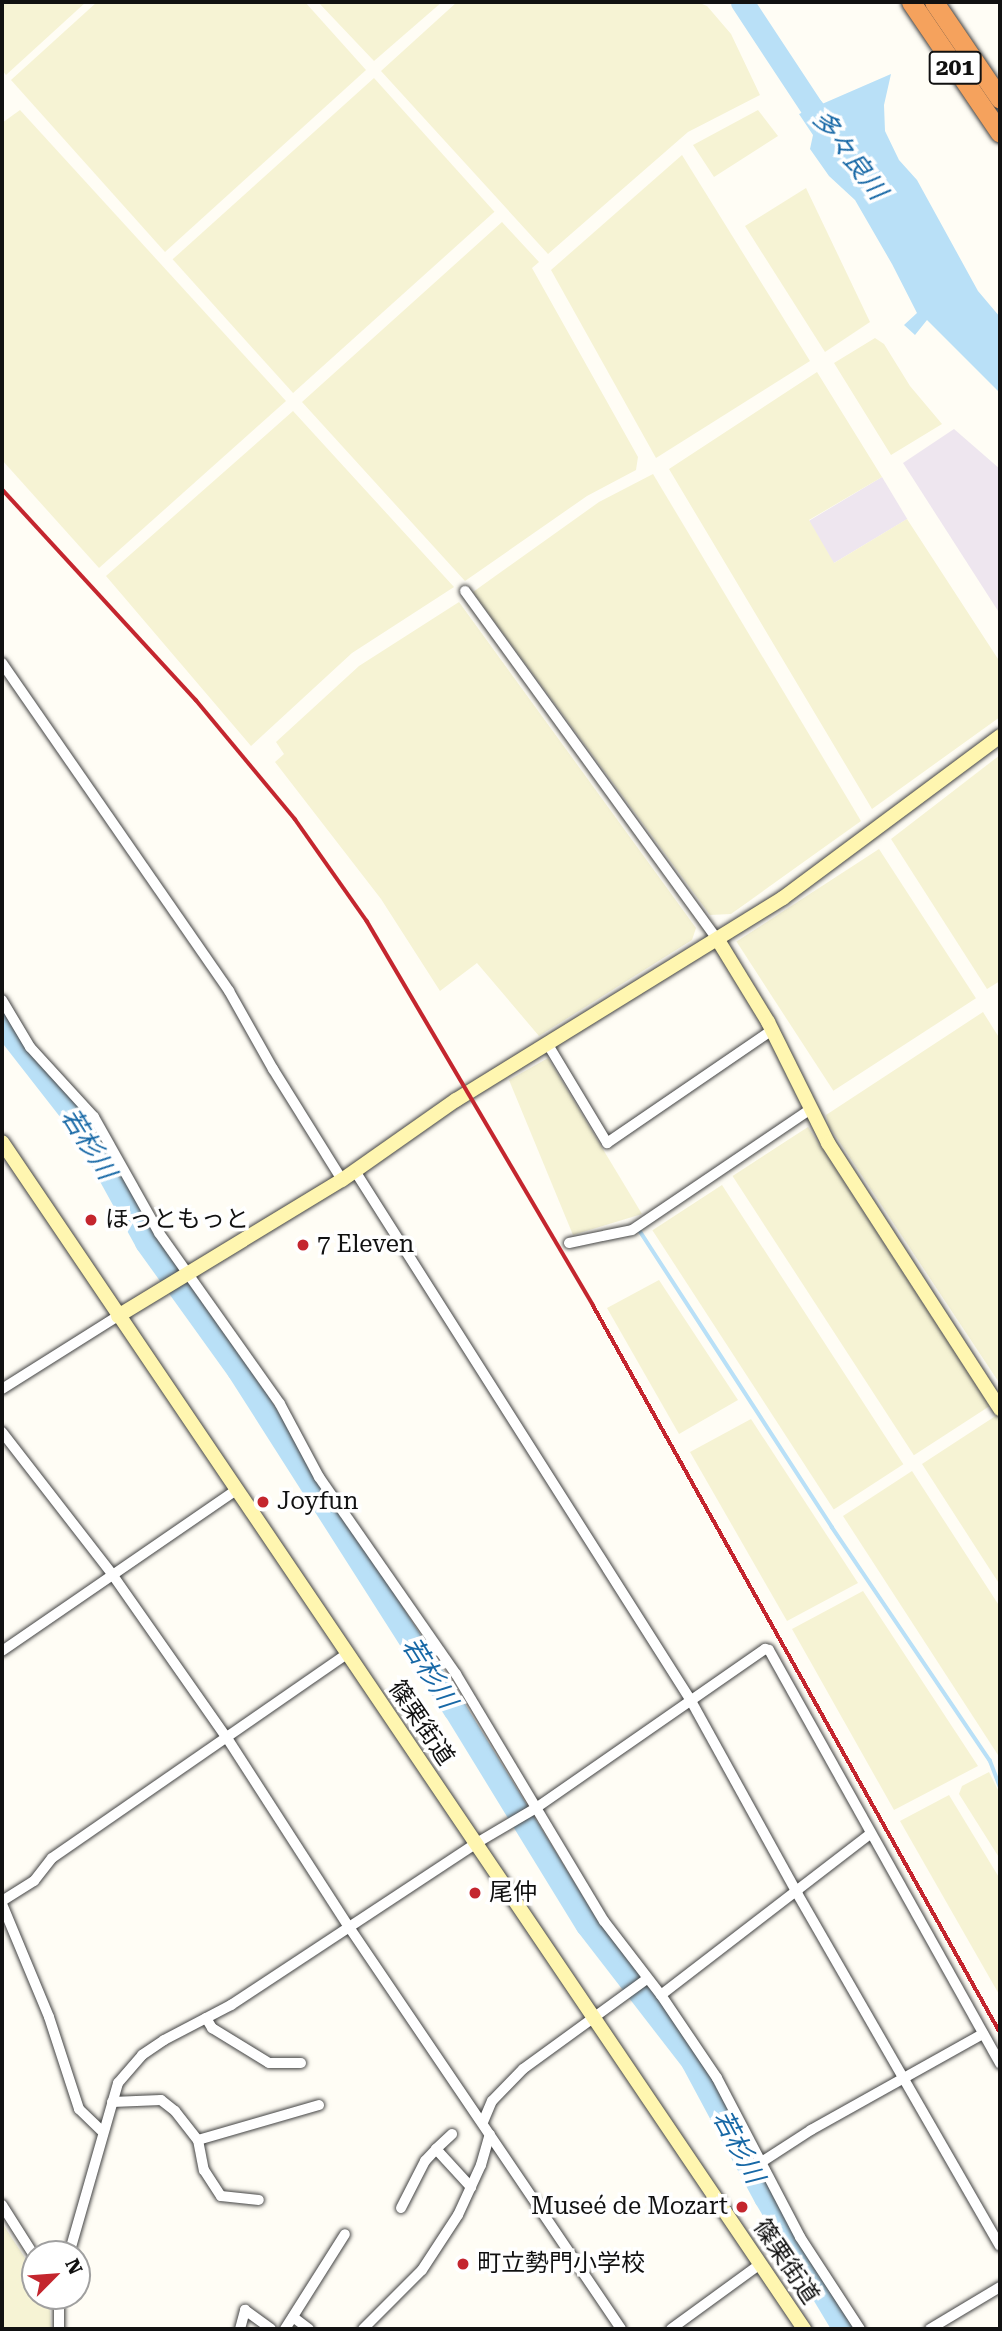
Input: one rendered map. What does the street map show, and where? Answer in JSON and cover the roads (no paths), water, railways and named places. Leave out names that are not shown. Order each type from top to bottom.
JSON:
[{"type":"highway","name":"201","points":[[911,2],[1000,133]]},
{"type":"highway","name":"201","points":[[934,2],[1000,99]]},
{"type":"street","points":[[464,591],[718,940],[772,1030],[811,1109],[867,1205],[1000,1409]]},
{"type":"street","points":[[2,663],[229,991],[273,1069],[349,1176],[690,1699],[797,1893],[1000,2246]]},
{"type":"street","points":[[2,1389],[349,1176],[456,1100],[783,898],[1000,736]]},
{"type":"street","points":[[2,1000],[30,1047],[94,1117],[159,1233],[281,1404],[319,1477],[456,1674],[604,1921],[661,1995],[718,2078],[800,2237],[860,2329]]},
{"type":"street","points":[[547,1043],[607,1143],[772,1030]]},
{"type":"street","points":[[569,1243],[632,1230],[811,1109]]},
{"type":"street","name":"篠栗街道","points":[[3,1144],[804,2329]]},
{"type":"street","points":[[2,1432],[112,1574],[228,1738],[349,1927],[621,2329]]},
{"type":"street","points":[[2,1651],[236,1489]]},
{"type":"street","points":[[73,2240],[118,2083],[142,2055],[206,2018],[475,1844],[536,1808],[765,1649],[769,1650],[869,1835],[1000,2064]]},
{"type":"street","points":[[103,2132],[79,2109],[49,2017],[2,1903],[34,1881],[52,1858],[347,1654]]},
{"type":"street","points":[[661,1995],[869,1835]]},
{"type":"street","points":[[483,2122],[492,2101],[523,2069],[647,1979]]},
{"type":"street","points":[[206,2018],[212,2028],[269,2063],[301,2063]]},
{"type":"street","points":[[761,2162],[811,2130],[983,2034]]},
{"type":"street","points":[[112,2102],[161,2100],[175,2110],[198,2140],[204,2170],[221,2196],[259,2200]]},
{"type":"street","points":[[198,2140],[318,2105]]},
{"type":"street","points":[[401,2208],[425,2161],[452,2134]]},
{"type":"street","points":[[363,2329],[422,2270],[458,2216],[490,2134]]},
{"type":"street","points":[[436,2149],[471,2187]]},
{"type":"street","points":[[2,2205],[24,2240]]},
{"type":"street","points":[[285,2329],[345,2234]]},
{"type":"street","points":[[671,2329],[760,2264]]},
{"type":"street","points":[[930,2329],[1000,2287]]},
{"type":"street","points":[[59,2310],[59,2329]]},
{"type":"street","points":[[240,2329],[245,2310],[271,2329]]},
{"type":"street","points":[[293,2317],[309,2329]]},
{"type":"water","points":[[891,74],[884,105],[885,131],[899,160],[917,180],[978,291],[1000,317],[1000,393],[927,320],[915,335],[904,325],[917,313],[892,264],[855,200],[829,176],[810,149],[813,135],[799,114]]},
{"type":"waterway","name":"多々良川","points":[[742,2],[812,108],[832,131]]},
{"type":"waterway","name":"若杉川","points":[[2,1024],[84,1129],[146,1242],[238,1370],[455,1710],[587,1925],[692,2061],[765,2197],[844,2329]]},
{"type":"waterway","points":[[640,1231],[832,1527],[990,1760],[1000,1786]]},
{"type":"railway","points":[[2,489],[196,700],[295,819],[367,921],[593,1305],[1000,2032]]},
{"type":"place","name":"ほっともっと","points":[[91,1220]]},
{"type":"place","name":"7 Eleven","points":[[303,1245]]},
{"type":"place","name":"Joyfun","points":[[263,1502]]},
{"type":"place","name":"尾仲","points":[[475,1893]]},
{"type":"place","name":"Museé de Mozart","points":[[742,2207]]},
{"type":"place","name":"町立勢門小学校","points":[[463,2264]]}]
